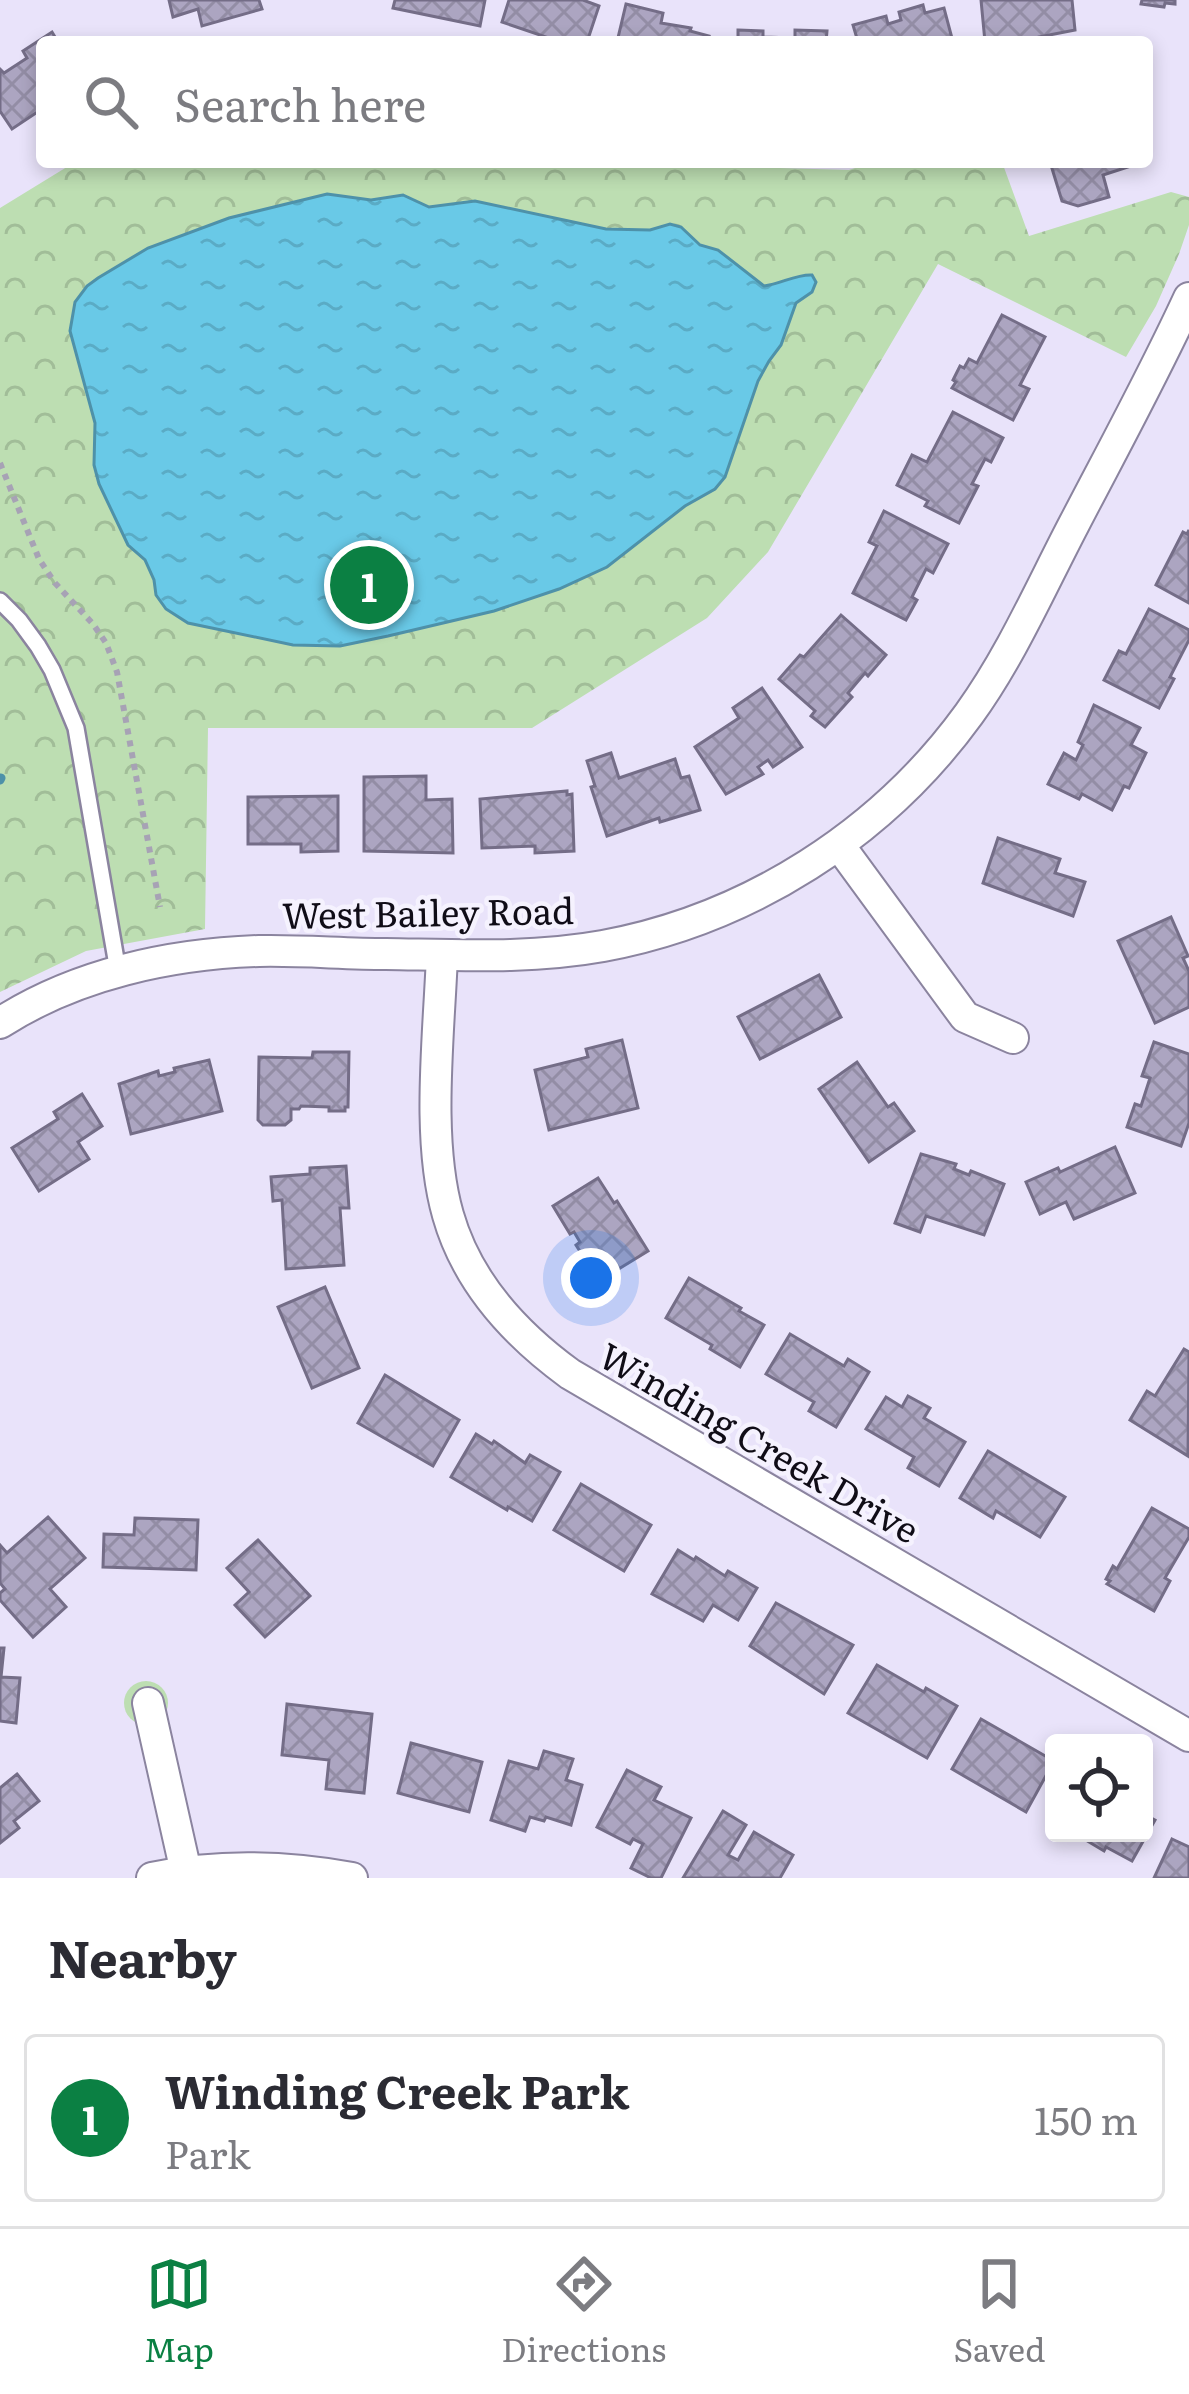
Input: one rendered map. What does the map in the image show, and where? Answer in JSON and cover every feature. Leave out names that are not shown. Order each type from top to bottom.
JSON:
[{"type":"street","name":"West Bailey Road","points":[[0,1023],[43,1000],[118,971],[166,960],[257,951],[516,955],[577,950],[650,936],[756,895],[839,845],[914,779],[970,712],[1030,608],[1189,298]]},
{"type":"street","points":[[839,845],[964,1017],[1013,1038]]},
{"type":"street","name":"Winding Creek Drive","points":[[442,955],[437,1125],[448,1214],[466,1260],[516,1331],[569,1374],[1189,1736]]},
{"type":"street","points":[[148,1703],[186,1872]]},
{"type":"street","points":[[152,1878],[254,1868],[352,1878]]},
{"type":"lane","points":[[0,601],[38,646],[76,728],[118,971]]},
{"type":"path","points":[[0,463],[39,559],[106,643],[117,672],[160,908]]},
{"type":"green space","points":[[65,168],[1004,168],[1029,236],[1171,192],[1189,197],[1189,225],[1156,306],[1126,357],[938,264],[768,552],[707,618],[532,728],[208,728],[205,929],[86,951],[0,992],[0,208]]},
{"type":"green space","points":[[146,1681],[162,1687],[168,1703],[162,1719],[146,1725],[130,1719],[124,1703],[130,1687]]},
{"type":"water","points":[[327,194],[371,200],[403,195],[429,207],[475,201],[606,229],[650,230],[670,224],[681,227],[700,245],[718,250],[764,286],[806,275],[816,282],[812,292],[796,303],[781,345],[758,381],[725,477],[607,567],[494,611],[340,646],[293,645],[188,623],[166,609],[156,595],[145,560],[128,545],[99,484],[94,465],[95,423],[70,331],[75,302],[87,286],[148,248],[229,218]]},
{"type":"building","points":[[169,0],[259,0],[262,9],[202,26],[198,9],[173,17]]},
{"type":"building","points":[[395,0],[485,0],[480,26],[393,8]]},
{"type":"building","points":[[509,0],[583,0],[599,6],[589,36],[543,36],[502,22]]},
{"type":"building","points":[[981,0],[1072,0],[1075,30],[1044,36],[984,36]]},
{"type":"building","points":[[1142,0],[1175,0],[1175,4],[1164,7],[1141,4]]},
{"type":"building","points":[[626,4],[663,13],[661,23],[709,36],[618,36]]},
{"type":"building","points":[[923,5],[925,13],[944,8],[951,36],[856,36],[853,25],[886,16],[888,24],[901,20],[899,12]]},
{"type":"building","points":[[738,30],[763,31],[763,36],[738,36]]},
{"type":"building","points":[[795,30],[827,31],[827,36],[795,36]]},
{"type":"building","points":[[36,42],[36,113],[12,129],[0,111],[0,69],[4,73],[27,58],[23,51]]},
{"type":"building","points":[[1052,168],[1125,168],[1103,175],[1109,197],[1078,206],[1062,201]]},
{"type":"building","points":[[1002,315],[1045,337],[1020,385],[1029,389],[1013,420],[952,388],[960,366],[964,368],[969,359],[977,363]]},
{"type":"building","points":[[953,412],[1003,438],[972,484],[978,486],[959,523],[897,485],[912,455],[927,462]]},
{"type":"building","points":[[884,511],[948,544],[933,573],[926,569],[906,620],[853,593],[877,546],[869,542]]},
{"type":"building","points":[[1189,530],[1189,603],[1156,585],[1183,532]]},
{"type":"building","points":[[1149,609],[1189,630],[1159,708],[1104,680],[1119,651],[1126,654]]},
{"type":"building","points":[[841,615],[886,655],[848,693],[852,697],[825,727],[811,716],[815,711],[779,679]]},
{"type":"building","points":[[762,688],[802,747],[773,767],[768,760],[758,767],[763,774],[726,794],[695,747],[739,718],[733,708]]},
{"type":"building","points":[[1094,705],[1140,728],[1131,745],[1146,753],[1112,810],[1048,784],[1064,753],[1076,760],[1083,745],[1078,742]]},
{"type":"building","points":[[611,753],[619,778],[675,759],[681,778],[689,776],[700,810],[607,836],[587,761]]},
{"type":"building","points":[[426,776],[426,800],[452,799],[453,853],[364,851],[364,777]]},
{"type":"building","points":[[572,794],[574,851],[535,853],[535,846],[482,848],[480,799]]},
{"type":"building","points":[[338,796],[338,851],[301,852],[301,844],[248,844],[248,797]]},
{"type":"building","points":[[998,838],[1060,859],[1055,873],[1085,882],[1073,916],[983,883]]},
{"type":"building","points":[[1171,917],[1188,956],[1183,958],[1189,971],[1189,1007],[1155,1023],[1118,941]]},
{"type":"building","points":[[819,975],[841,1017],[760,1059],[738,1017]]},
{"type":"building","points":[[622,1040],[638,1108],[549,1130],[535,1070],[588,1057],[586,1049]]},
{"type":"building","points":[[1154,1042],[1189,1054],[1189,1123],[1181,1146],[1127,1127],[1135,1104],[1141,1106],[1150,1078],[1142,1076]]},
{"type":"building","points":[[313,1052],[349,1052],[348,1107],[329,1111],[329,1107],[301,1106],[291,1109],[291,1120],[285,1125],[263,1125],[258,1120],[259,1057],[312,1058]]},
{"type":"building","points":[[209,1060],[222,1111],[131,1134],[119,1084]]},
{"type":"building","points":[[857,1062],[888,1107],[894,1103],[914,1131],[869,1162],[819,1089]]},
{"type":"building","points":[[82,1094],[102,1126],[78,1142],[89,1159],[39,1191],[12,1148],[58,1119],[54,1112]]},
{"type":"building","points":[[1115,1147],[1135,1193],[1074,1219],[1066,1202],[1040,1214],[1026,1182]]},
{"type":"building","points":[[921,1154],[1004,1184],[984,1235],[926,1216],[920,1232],[895,1223]]},
{"type":"building","points":[[346,1166],[349,1208],[340,1208],[344,1265],[286,1269],[282,1200],[273,1201],[271,1177]]},
{"type":"building","points":[[598,1178],[648,1251],[599,1281],[576,1245],[580,1242],[574,1232],[570,1234],[553,1206]]},
{"type":"building","points":[[689,1278],[764,1325],[740,1367],[666,1318]]},
{"type":"building","points":[[325,1287],[359,1368],[312,1388],[278,1307]]},
{"type":"building","points":[[790,1334],[844,1366],[848,1359],[869,1372],[836,1427],[809,1411],[814,1402],[766,1374]]},
{"type":"building","points":[[1184,1349],[1189,1352],[1188,1456],[1130,1420],[1147,1391],[1155,1396]]},
{"type":"building","points":[[385,1375],[459,1420],[433,1466],[358,1423]]},
{"type":"building","points":[[908,1396],[930,1408],[924,1418],[965,1442],[939,1486],[908,1468],[914,1457],[866,1429],[886,1397],[902,1407]]},
{"type":"building","points":[[476,1434],[525,1463],[530,1455],[560,1472],[532,1521],[451,1477]]},
{"type":"building","points":[[988,1451],[1065,1497],[1040,1537],[996,1511],[993,1518],[960,1498]]},
{"type":"building","points":[[581,1484],[651,1525],[624,1571],[554,1530]]},
{"type":"building","points":[[1152,1508],[1189,1529],[1154,1611],[1107,1584],[1106,1579],[1113,1566],[1117,1569]]},
{"type":"building","points":[[48,1517],[85,1558],[50,1589],[66,1607],[33,1637],[0,1600],[5,1589],[0,1583],[0,1545],[7,1553]]},
{"type":"building","points":[[135,1518],[198,1520],[196,1570],[103,1567],[104,1534],[134,1535]]},
{"type":"building","points":[[258,1540],[310,1596],[265,1637],[235,1605],[249,1592],[227,1568]]},
{"type":"building","points":[[678,1550],[757,1588],[738,1620],[713,1605],[703,1621],[652,1594]]},
{"type":"building","points":[[776,1603],[853,1645],[824,1694],[750,1646]]},
{"type":"building","points":[[0,1648],[4,1648],[1,1677],[20,1678],[16,1723],[0,1721]]},
{"type":"building","points":[[877,1665],[957,1706],[927,1758],[848,1713]]},
{"type":"building","points":[[287,1704],[372,1714],[364,1793],[326,1789],[329,1760],[282,1755]]},
{"type":"building","points":[[981,1719],[1045,1756],[1045,1777],[1026,1812],[952,1769]]},
{"type":"building","points":[[411,1743],[482,1762],[469,1812],[398,1793]]},
{"type":"building","points":[[544,1751],[573,1759],[566,1780],[582,1785],[571,1825],[530,1817],[525,1831],[491,1820],[509,1761],[538,1769]]},
{"type":"building","points":[[627,1770],[661,1787],[654,1800],[691,1818],[661,1878],[631,1868],[643,1844],[633,1839],[630,1844],[597,1827]]},
{"type":"building","points":[[17,1774],[39,1801],[14,1821],[19,1828],[0,1843],[0,1788]]},
{"type":"building","points":[[723,1811],[746,1825],[728,1855],[738,1860],[754,1832],[793,1855],[780,1878],[683,1878]]},
{"type":"building","points":[[1172,1839],[1189,1847],[1189,1878],[1154,1878]]},
{"type":"building","points":[[1089,1842],[1143,1842],[1132,1861],[1106,1847],[1104,1851]]},
{"type":"place","name":"Winding Creek Park","points":[[369,585]]}]
